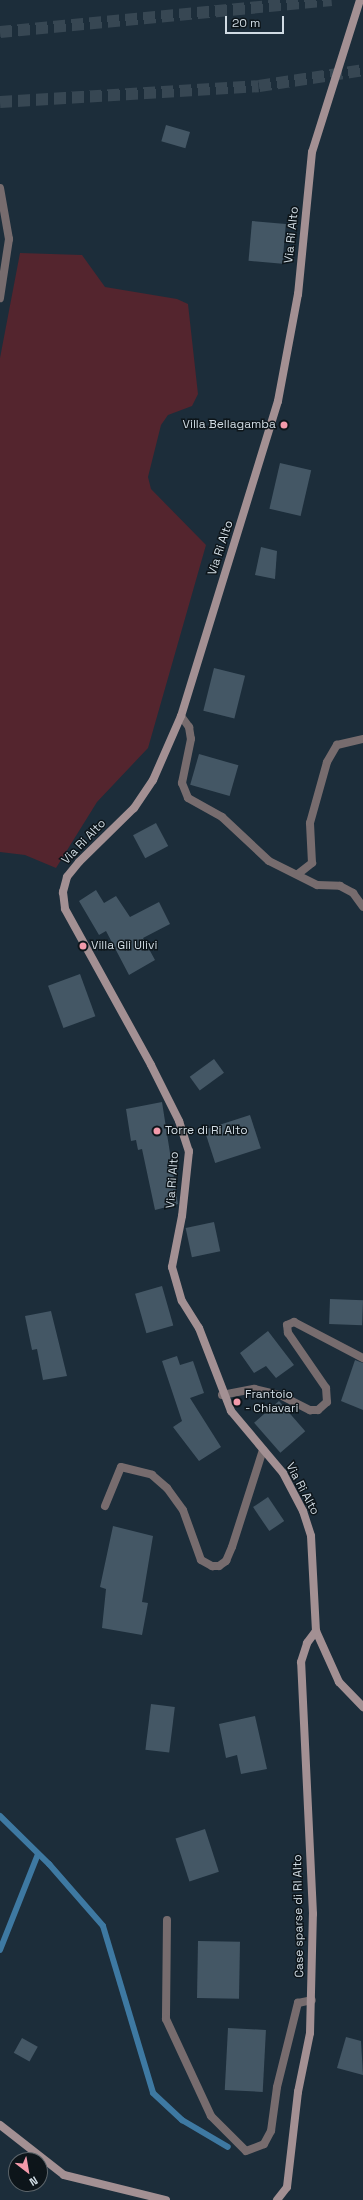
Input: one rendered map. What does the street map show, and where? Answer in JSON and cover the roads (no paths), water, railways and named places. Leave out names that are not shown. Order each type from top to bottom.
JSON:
[{"type":"street","name":"Via Ri Alto","points":[[360,0],[312,152],[298,294],[278,400],[181,716],[153,780],[134,808],[79,862],[67,877],[63,892],[65,909],[151,1065],[179,1121],[189,1151],[182,1216],[172,1267],[182,1301],[199,1328],[222,1396],[263,1450],[283,1473],[312,1536],[316,1631],[339,1682],[363,1707]]},
{"type":"street","points":[[0,188],[9,239],[0,298]]},
{"type":"street","points":[[181,716],[189,727],[191,739],[182,783],[188,798],[222,817],[269,862],[298,874],[317,885],[340,886],[353,893],[363,907]]},
{"type":"street","points":[[298,874],[312,863],[310,823],[327,762],[337,745],[363,739]]},
{"type":"street","points":[[222,1396],[254,1389],[280,1394],[310,1410],[318,1410],[327,1402],[326,1388],[288,1332],[287,1325],[294,1322],[363,1358]]},
{"type":"street","points":[[105,1506],[121,1467],[152,1475],[183,1510],[201,1560],[212,1566],[219,1566],[226,1561],[232,1547],[263,1450]]},
{"type":"street","name":"Case sparse di RI Alto","points":[[278,2200],[287,2187],[312,2000],[313,1914],[301,1662],[307,1643],[316,1631]]},
{"type":"street","points":[[167,1920],[166,2019],[211,2116],[246,2151],[264,2144],[271,2131],[277,2088],[298,2003],[312,2000]]},
{"type":"street","points":[[0,2125],[64,2175],[166,2200]]},
{"type":"waterway","points":[[0,1816],[49,1864],[103,1926],[153,2093],[182,2120],[228,2147]]},
{"type":"waterway","points":[[0,1950],[38,1854]]},
{"type":"tunnel","points":[[0,32],[331,0]]},
{"type":"tunnel","points":[[0,102],[259,86],[363,70]]},
{"type":"place","name":"Villa Bellagamba","points":[[284,425]]},
{"type":"place","name":"Villa Gli Ulivi","points":[[83,946]]},
{"type":"place","name":"Torre di Ri Alto","points":[[157,1131]]},
{"type":"place","name":"Frantoio - Chiavari","points":[[237,1402]]}]
